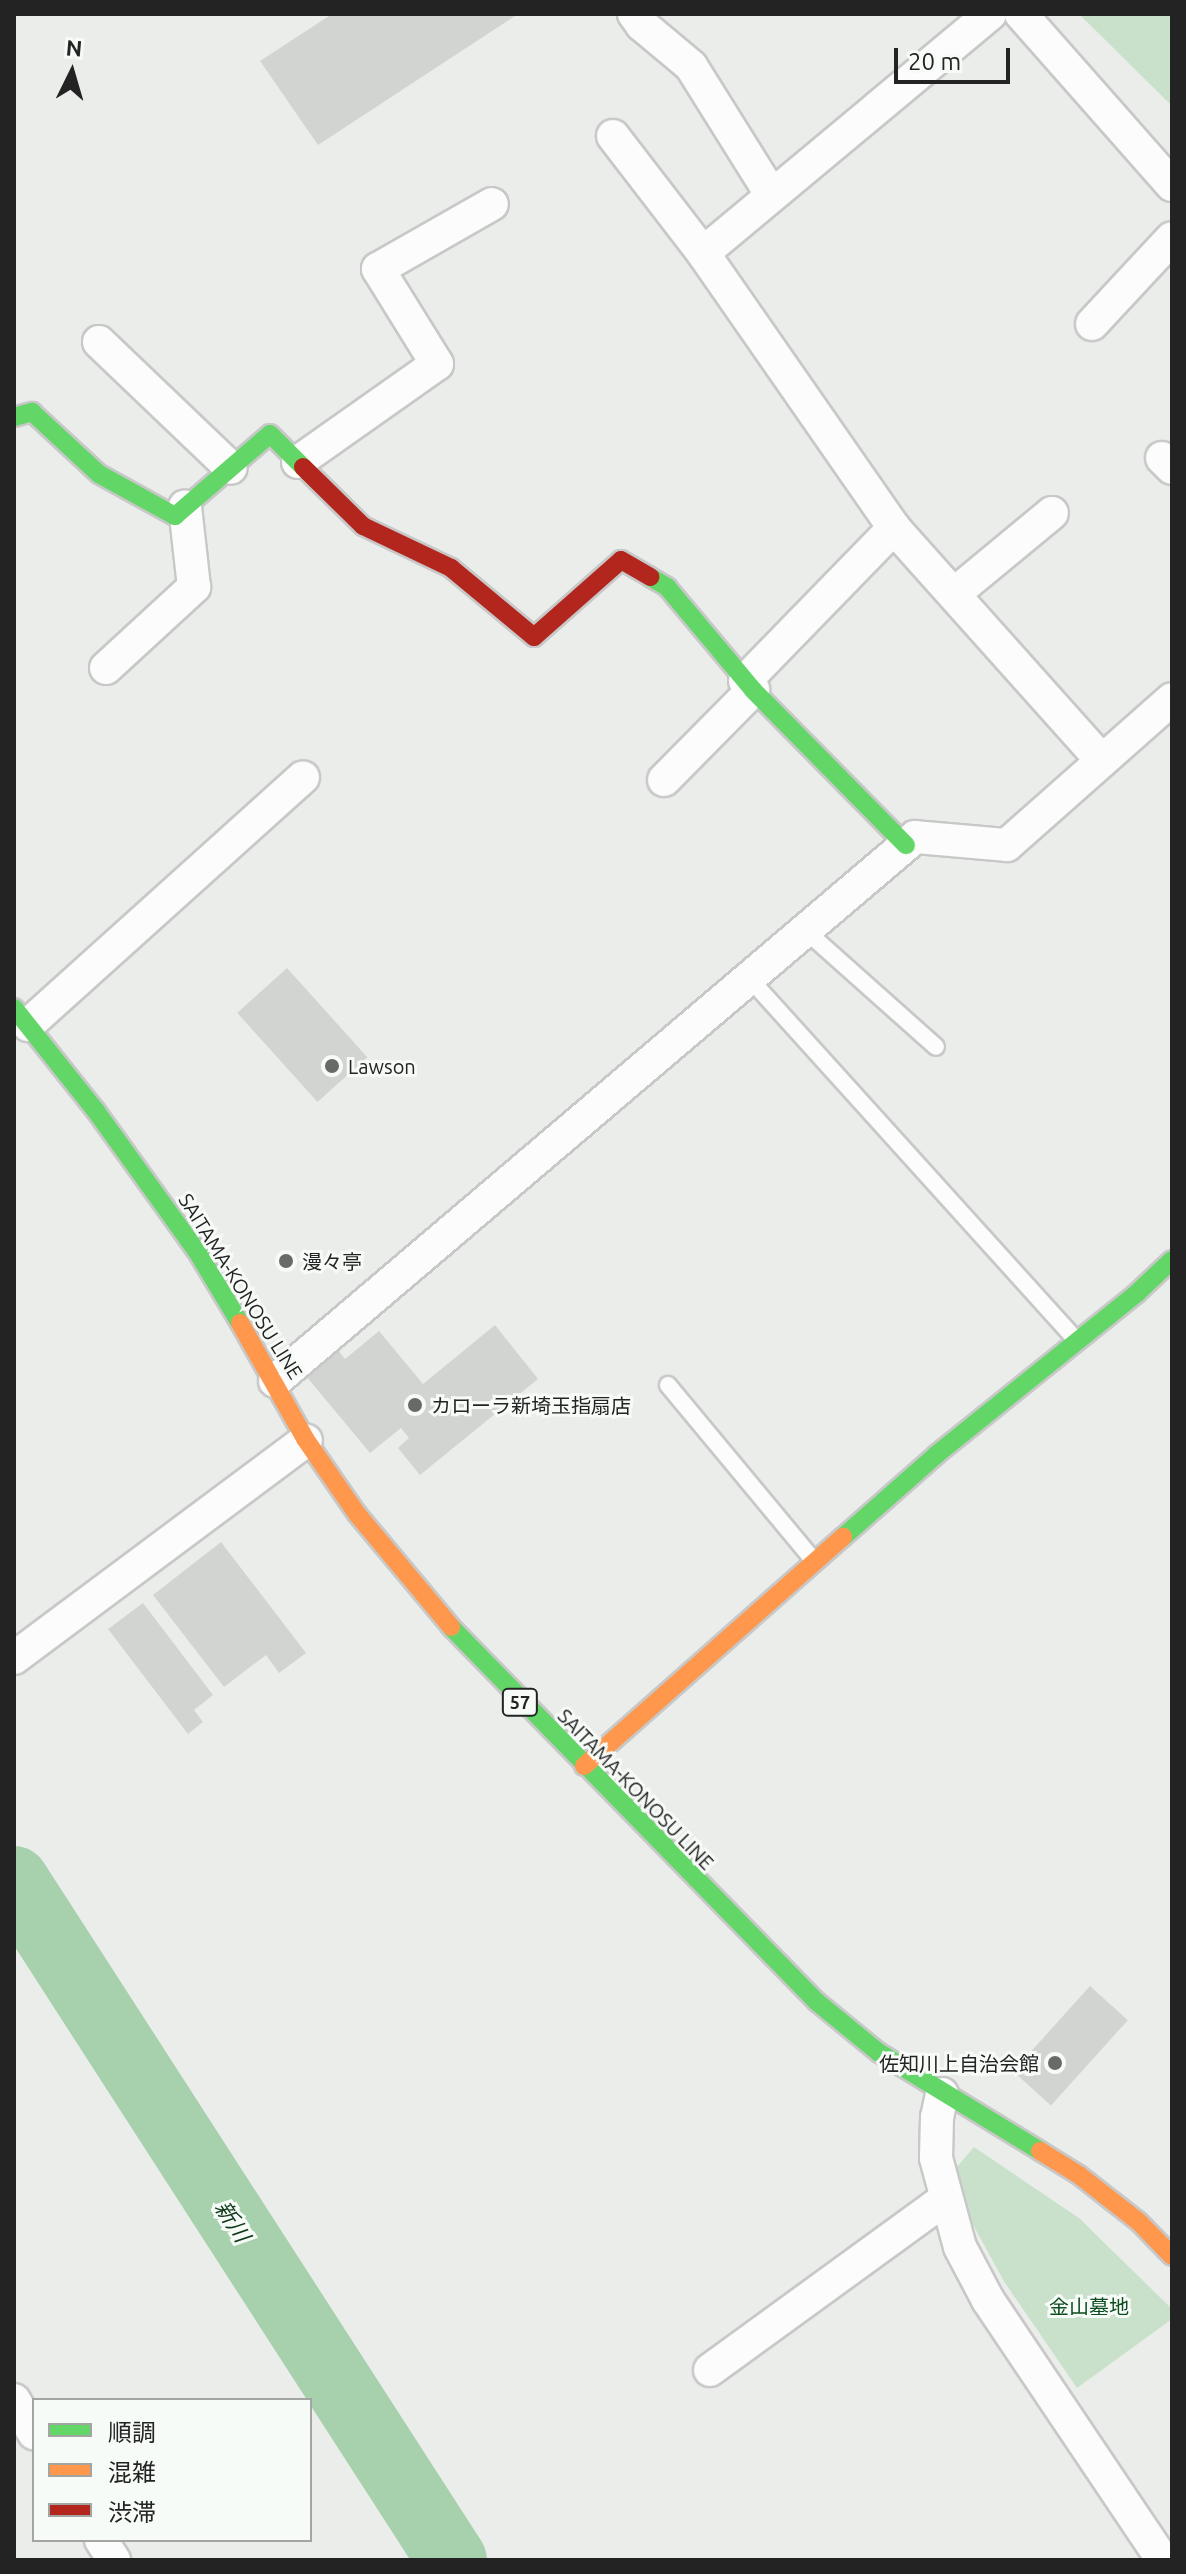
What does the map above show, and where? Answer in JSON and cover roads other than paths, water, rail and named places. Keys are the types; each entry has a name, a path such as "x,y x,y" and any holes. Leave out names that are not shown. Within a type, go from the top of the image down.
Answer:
{"street":[{"path":"634,14 642,25 691,66 771,194"},
{"path":"703,253 990,14"},
{"path":"1021,14 1172,185"},
{"path":"613,136 703,253 894,528 1102,761"},
{"path":"298,462 437,364 378,269 492,204"},
{"path":"1092,324 1172,238"},
{"path":"99,342 231,468"},
{"path":"14,417 32,412 99,474 175,516 270,434 363,526 451,568 534,637 621,560 667,587 749,686 906,845"},
{"path":"106,668 194,587 185,507"},
{"path":"954,594 1052,513"},
{"path":"664,780 894,528"},
{"path":"275,1381 915,837 1007,845 1172,699"},
{"path":"21,1017 303,777"},
{"name":"SAITAMA-KONOSU LINE","path":"21,1017 147,1179 198,1253 275,1381 306,1440 357,1514 427,1602 817,2002 878,2052 942,2094 1079,2175 1139,2222 1172,2256"},
{"path":"584,1766 937,1454 1078,1341 1172,1260"},
{"path":"14,1658 306,1440"},
{"path":"942,2094 937,2117 936,2158 960,2247 988,2300 1162,2545"},
{"path":"710,2370 945,2199"},
{"path":"14,2400 32,2430"},
{"path":"102,2542 114,2560"}],"lane":[{"path":"806,931 936,1047"},
{"path":"750,979 1078,1341"},
{"path":"668,1385 815,1562"}],"waterway":[{"name":"新川","path":"14,1881 452,2560"}],"place":[{"name":"Lawson","path":"332,1066"},
{"name":"漫々亭","path":"286,1261"},
{"name":"カローラ新埼玉指扇店","path":"415,1405"},
{"name":"佐知川上自治会館","path":"1055,2063"}],"park label":[{"name":"金山墓地","path":"1089,2306"}]}
